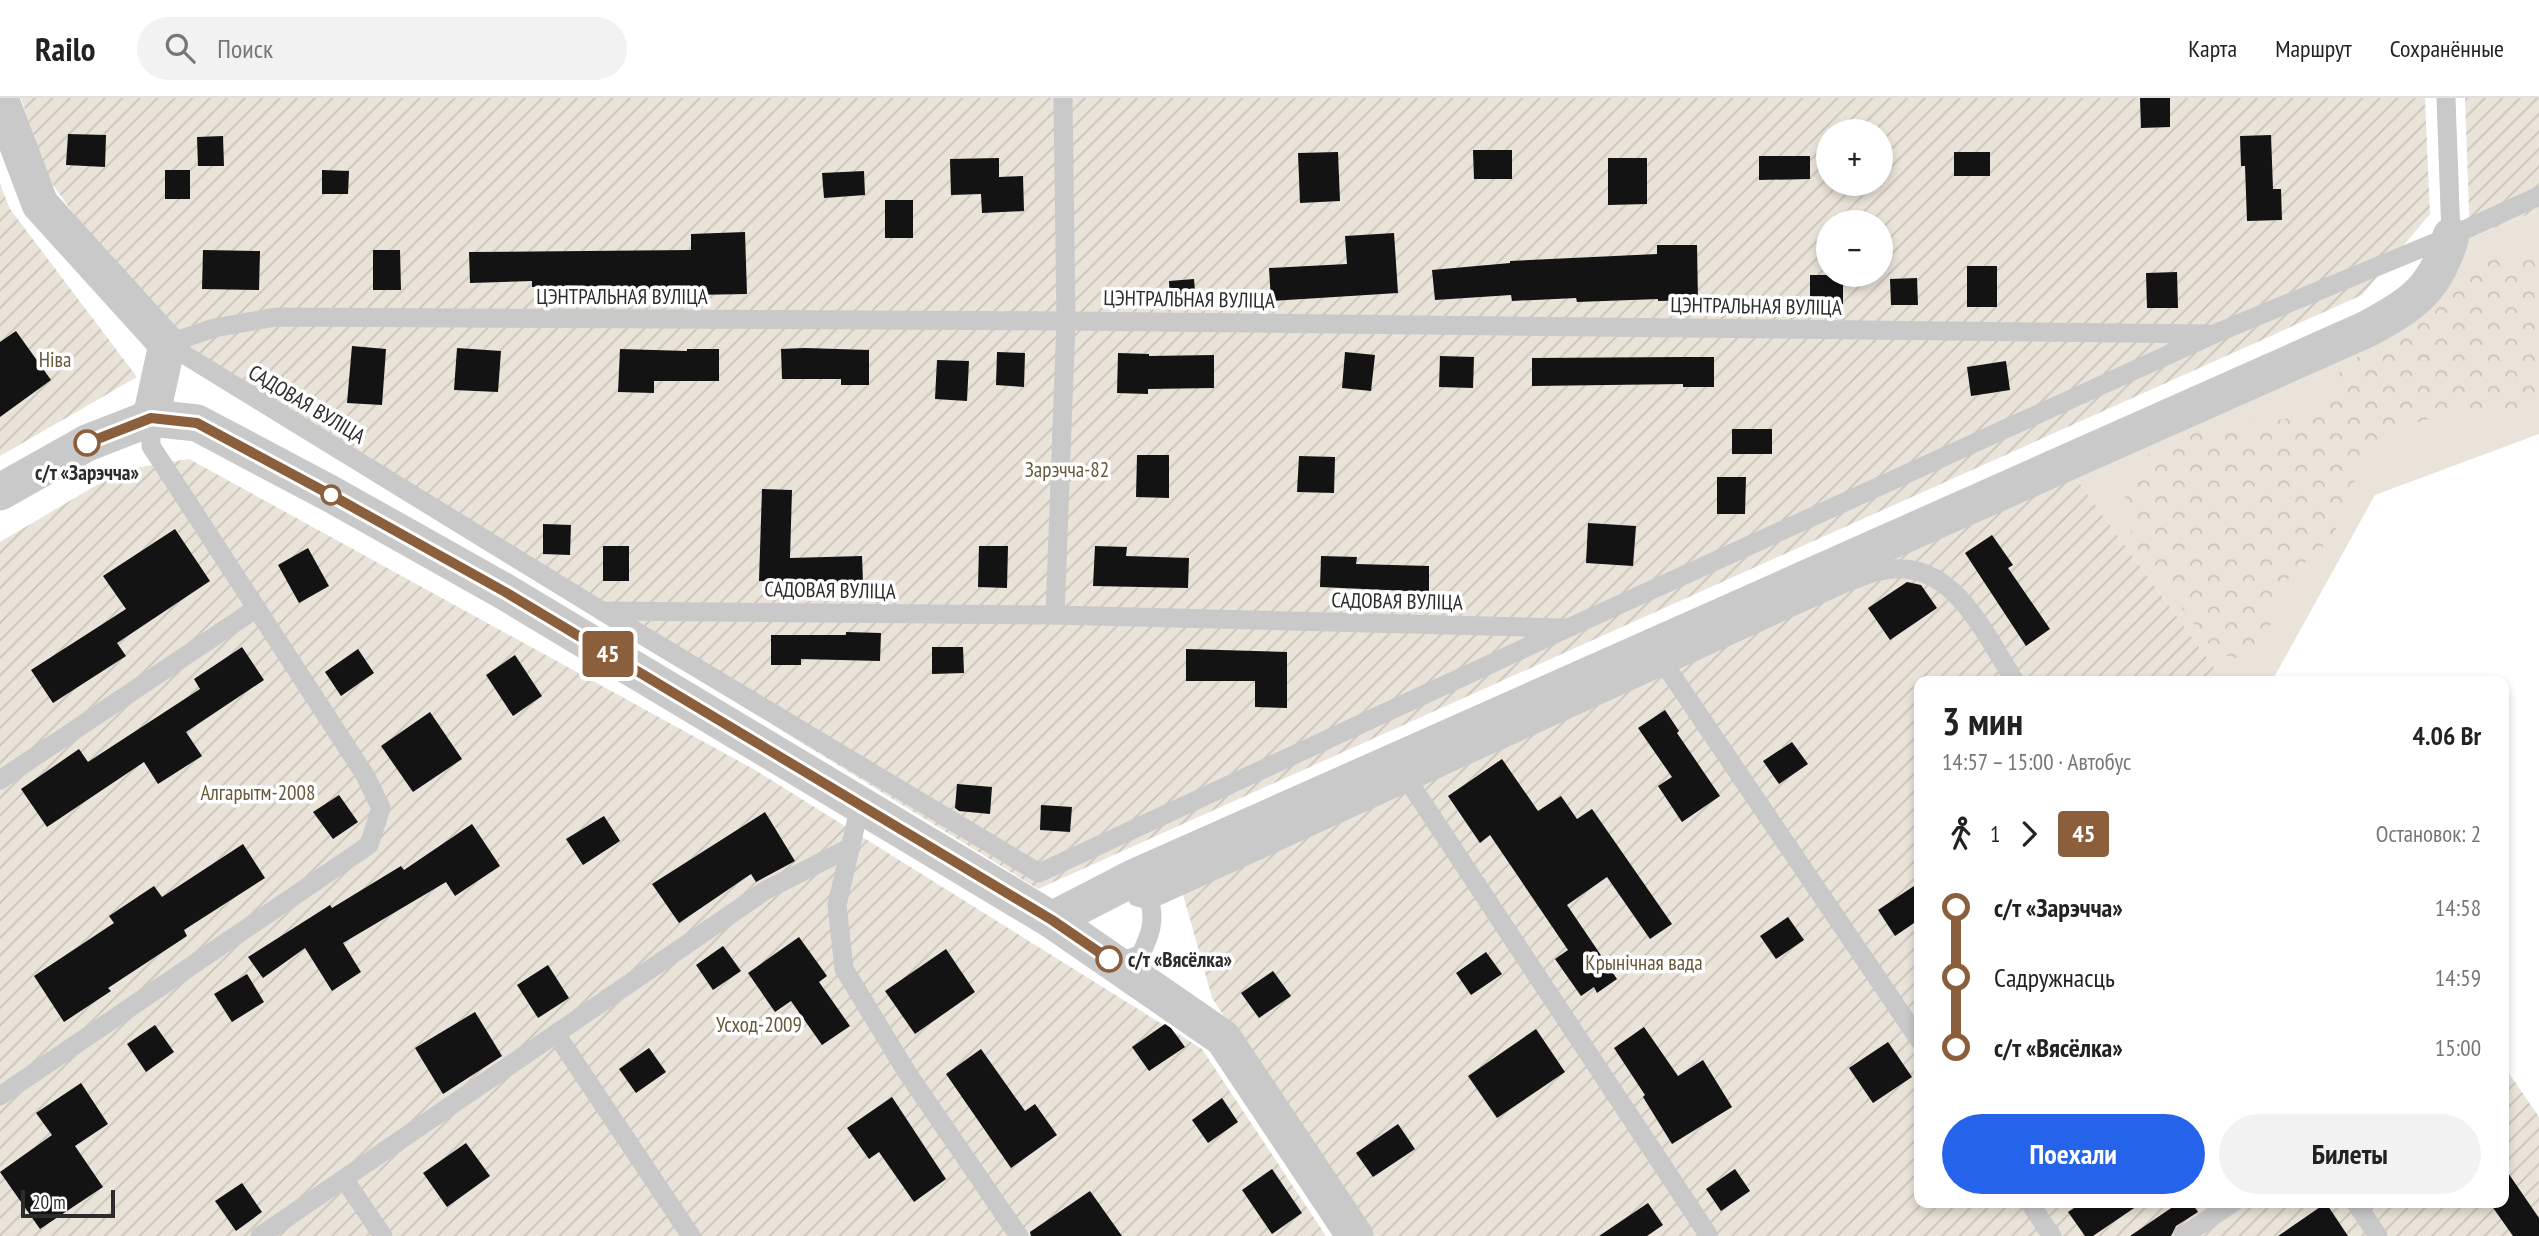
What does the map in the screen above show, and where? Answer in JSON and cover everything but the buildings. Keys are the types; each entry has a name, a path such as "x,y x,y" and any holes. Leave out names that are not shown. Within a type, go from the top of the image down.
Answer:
{"street":[{"path":"0,98 40,204 167,344 151,418"},
{"path":"1052,920 1159,866 2367,329 2402,310 2429,286 2445,258 2451,236"},
{"path":"0,492 87,443 151,418 197,423 331,495 507,593 1052,920 1223,1038 1354,1236"}],"lane":[{"path":"1055,615 1066,321 1063,98"},
{"path":"2446,98 2451,236"},
{"path":"602,611 1039,873 1568,628 2214,334 2451,236 2539,196"},
{"name":"ЦЭНТРАЛЬНАЯ ВУЛІЦА","path":"167,344 214,328 276,317 1066,321 2214,334"},
{"name":"САДОВАЯ ВУЛІЦА","path":"167,344 602,611 1055,615 1568,628"},
{"path":"0,1096 369,845 381,808 370,786 257,608 151,446 151,418"},
{"path":"1101,896 1129,895 1149,900 1849,581 1882,570 1905,569 1932,574 1955,591 2012,676"},
{"path":"0,780 257,608"},
{"path":"1665,665 1914,1032"},
{"path":"1409,782 1709,1236"},
{"path":"860,806 837,905 844,969 908,1074 1019,1236"},
{"path":"260,1236 766,890 851,847"},
{"path":"1116,964 1141,954 1150,934 1154,914 1149,900"},
{"path":"556,1034 691,1236"},
{"path":"344,1179 383,1236"},
{"path":"2033,1208 2052,1236"},
{"path":"2183,1236 2225,1208"},
{"path":"2359,1208 2378,1236"}],"green space":[{"name":"Зарэчча-82","path":"21,98 2425,98 2430,214 2362,295 1038,889 222,384 115,271 45,174"},
{"path":"2465,98 2539,98 2539,210 2470,238"},
{"name":"Ніва","path":"0,184 10,209 137,377 0,456"},
{"path":"2539,210 2539,434 2375,495 2275,676 2220,676 2072,473 2451,281 2470,238"},
{"path":"2539,247 2539,410 2440,417 2393,432 2374,447 2360,466 2342,519 2335,531 2284,585 2265,640 2252,653 2241,659 2216,653 2142,556 2132,533 2125,496 2127,484 2140,462 2151,452 2191,434 2275,421 2301,413 2323,398 2348,364 2422,322 2460,282 2481,265"},
{"path":"189,459 755,770 1202,1049 1326,1236 0,1236 0,542 122,470"},
{"name":"Крынічная вада","path":"2072,473 2220,676 1914,676 1914,1208 2509,1208 2509,1073 2539,1117 2539,1236 1371,1236 1212,998 1177,873"}],"bus line":[{"name":"45","path":"87,443 151,418 197,423 507,593 1052,920 1109,959"}],"place":[{"name":"с/т «Зарэчча»","path":"87,443"},
{"name":"с/т «Вясёлка»","path":"1109,959"}],"park label":[{"name":"Алгарытм-2008","path":"258,792"},
{"name":"Усход-2009","path":"759,1024"}]}
